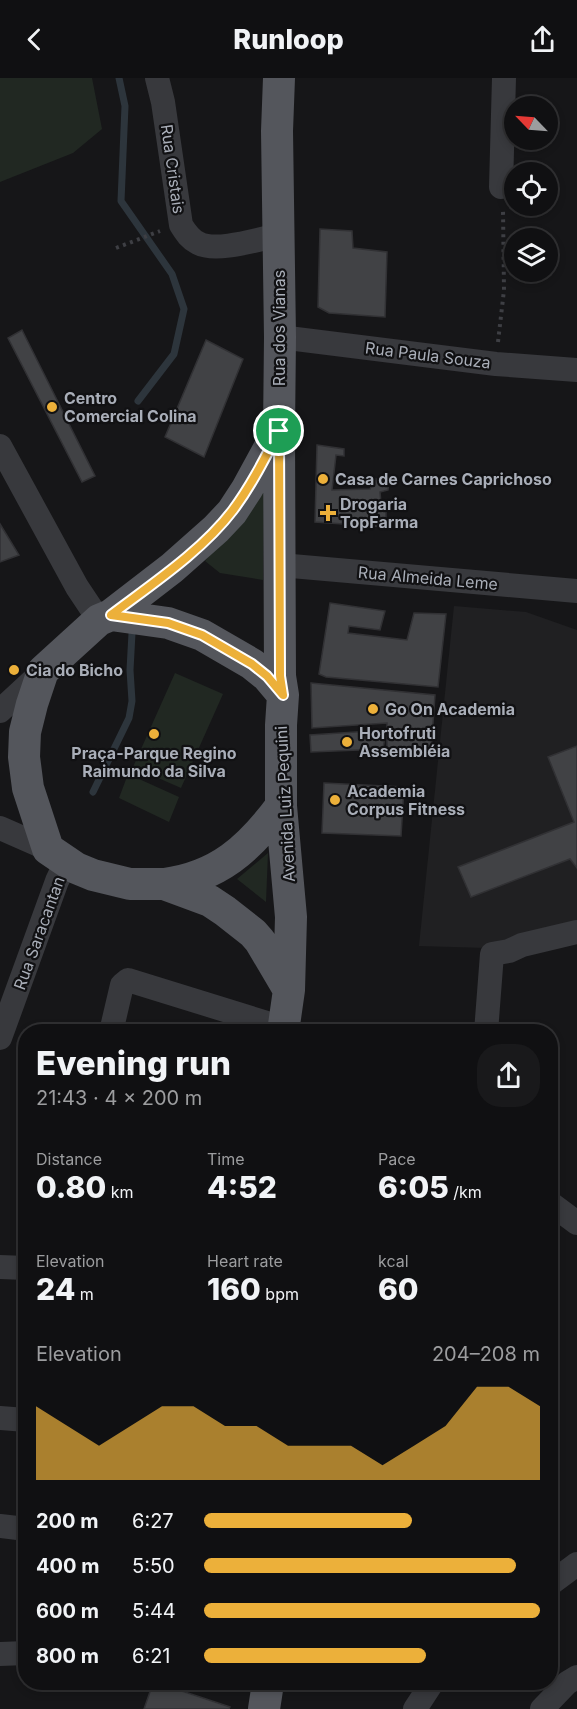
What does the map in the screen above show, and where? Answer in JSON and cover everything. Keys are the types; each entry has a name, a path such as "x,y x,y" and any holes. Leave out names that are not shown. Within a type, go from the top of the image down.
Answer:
{"main road":[{"name":"Rua dos Vianas","path":"43,671 105,617 181,561 224,520 247,489 279,431 277,131 279,78"},
{"name":"Avenida Luiz Pequini","path":"279,431 280,676 283,695 281,806 291,917 289,990 284,1024"},
{"path":"105,617 168,623 202,635 252,664 267,676 283,695"},
{"path":"43,671 32,704 24,757 28,788 57,855 93,875 130,884 164,884 195,879 223,865 247,847 281,806"},
{"path":"164,884 193,894 225,910 253,933 289,990"},
{"path":"264,1709 267,1690"}],"street":[{"name":"Rua Cristais","path":"157,78 163,102 181,225 189,236 200,244 215,247 279,236"},
{"path":"501,187 504,78"},
{"name":"Rua Paula Souza","path":"280,337 496,364 577,370"},
{"path":"0,446 77,587 105,617"},
{"name":"Rua Almeida Leme","path":"280,565 577,591"},
{"name":"Rua dos Vianas","path":"0,711 43,671"},
{"path":"0,828 57,855"},
{"name":"Rua Saracantan","path":"0,1038 57,881 57,855"},
{"path":"487,1024 492,954 577,932"},
{"path":"113,1024 122,985 124,981 133,980 265,1024"},
{"path":"0,1267 18,1268"},
{"path":"0,1418 18,1419"},
{"path":"0,1526 18,1528"},
{"path":"558,1578 577,1564"},
{"path":"0,1654 18,1653"},
{"path":"542,1709 567,1683 577,1677"},
{"path":"415,1709 427,1690"}],"path":[{"path":"496,364 504,290 504,220 501,187"},
{"path":"116,248 165,229"}],"shaded area":[{"path":"0,78 92,78 102,129 73,153 0,182"},
{"path":"264,482 263,580 220,573 205,561 237,522"},
{"path":"454,606 526,612 577,630 577,921 487,948 419,946"},
{"path":"175,673 223,694 181,788 133,767"},
{"path":"128,774 179,797 169,822 119,798"},
{"path":"268,853 266,902 237,879"}],"building":[{"path":"320,229 352,231 353,248 387,252 385,317 329,313 318,307"},
{"name":"Centro Comercial Colina","path":"22,330 95,476 82,482 8,338"},
{"path":"206,340 243,359 204,457 165,437"},
{"path":"317,445 344,449 344,456 336,455 332,490 370,489 375,479 389,480 388,490 380,492 381,503 386,506 386,527 315,522"},
{"path":"0,524 19,555 0,562"},
{"path":"330,603 385,611 380,630 349,626 348,633 407,640 414,613 446,614 438,687 326,677 319,674"},
{"name":"Go On Academia","path":"311,683 435,695 431,751 387,748 387,723 312,728"},
{"name":"Hortofruti Assembléia","path":"386,730 383,749 311,752 310,735"},
{"path":"577,746 577,868 570,859 471,897 458,867 574,822 548,757"},
{"path":"324,783 404,787 401,836 322,833"},
{"path":"151,1690 179,1690 230,1707 229,1709 144,1709"}],"waterway":[{"path":"119,78 125,106 121,201 172,274 184,309 174,354 138,401"},
{"path":"93,792 129,718 132,701 130,670 132,633"}],"place":[{"name":"Centro Comercial Colina","path":"52,407"},
{"name":"Casa de Carnes Caprichoso","path":"323,479"},
{"name":"Drogaria TopFarma","path":"328,513"},
{"name":"Cia do Bicho","path":"14,670"},
{"name":"Go On Academia","path":"373,709"},
{"name":"Praça-Parque Regino Raimundo da Silva","path":"154,734"},
{"name":"Hortofruti Assembléia","path":"347,742"},
{"name":"Academia Corpus Fitness","path":"335,800"}],"route":[{"path":"279,431 280,676 283,695 267,676 252,664 202,635 168,623 111,615 172,568 232,512 279,431"}]}
